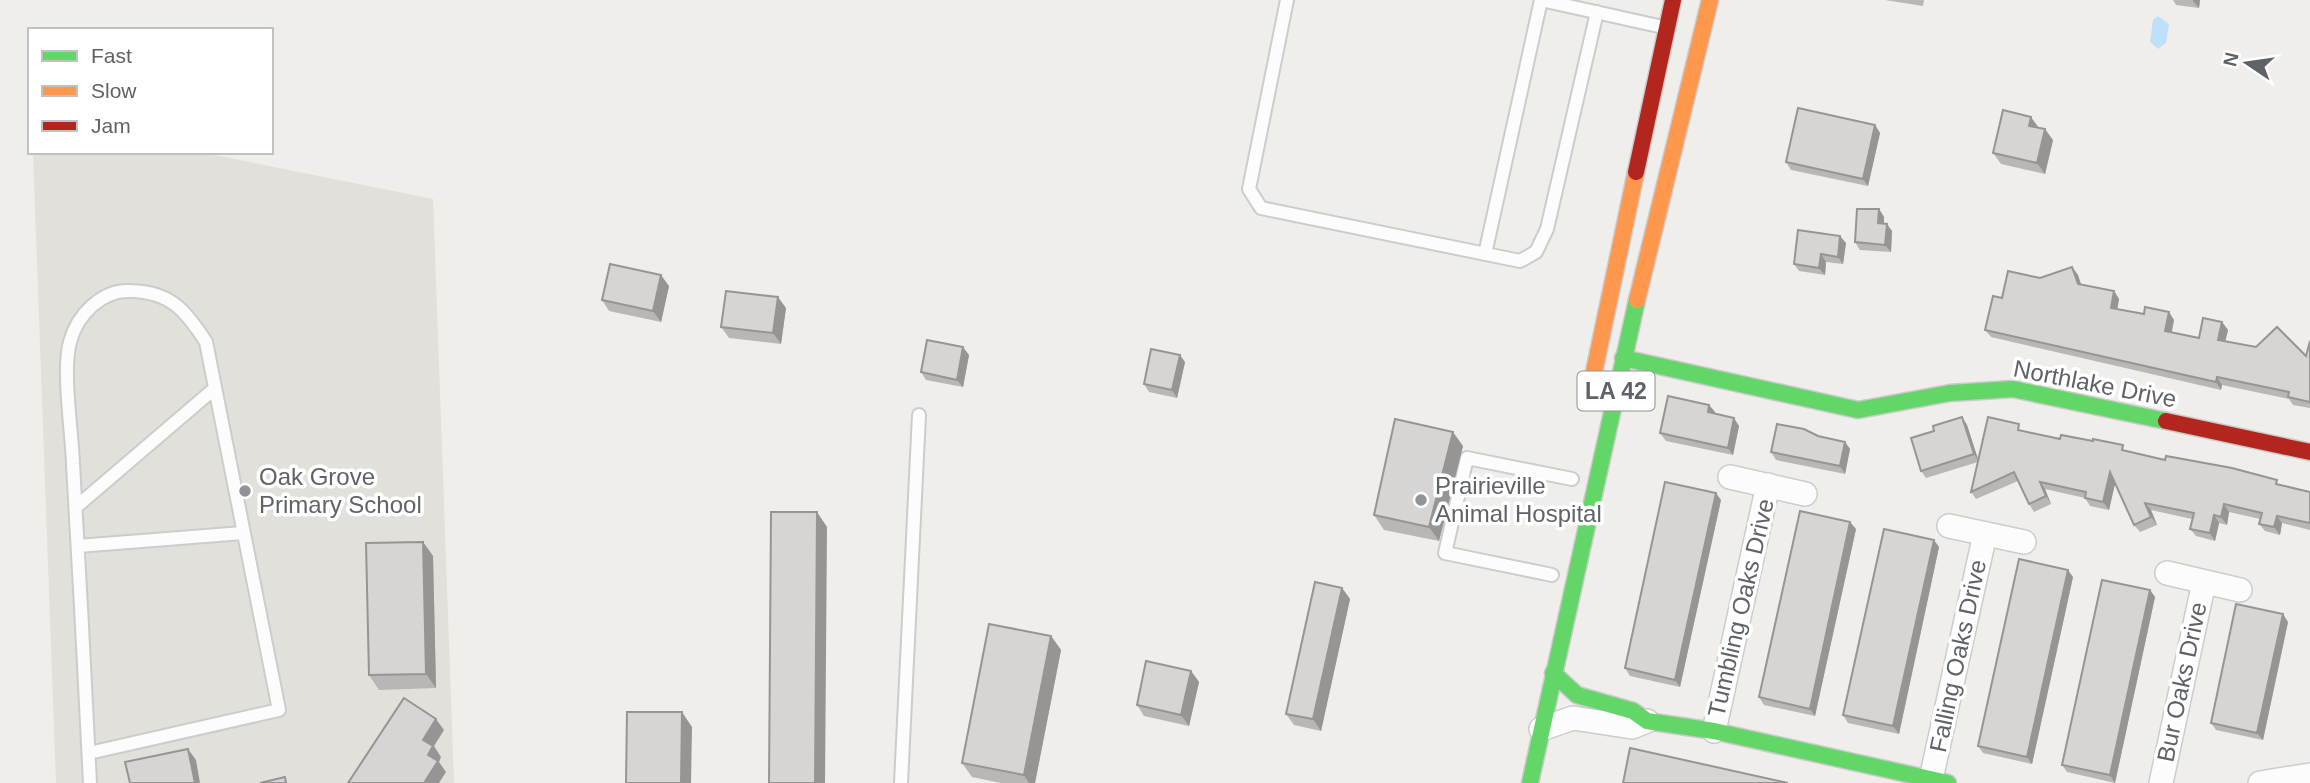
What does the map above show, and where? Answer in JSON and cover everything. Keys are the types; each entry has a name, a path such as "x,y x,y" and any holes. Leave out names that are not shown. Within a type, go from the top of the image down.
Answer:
{"main road":[{"name":"LA 42","path":"1585,416 1673,0"},
{"name":"LA 42","path":"1530,783 1623,358 1710,0"},
{"name":"Northlake Drive","path":"1623,358 1858,410 1950,393 2012,389 2310,452"},
{"path":"1553,673 1589,710"},
{"path":"1647,721 1714,731 1940,781"}],"street":[{"path":"1730,477 1805,494"},
{"name":"Tumbling Oaks Drive","path":"1714,731 1768,485"},
{"path":"1949,526 2024,541"},
{"name":"Falling Oaks Drive","path":"1940,781 1985,534"},
{"path":"2167,573 2240,590"},
{"name":"Bur Oaks Drive","path":"2161,783 2204,582"},
{"path":"1541,729 1589,710 1632,727 1647,721"},
{"path":"2260,783 2310,775"}],"lane":[{"path":"1287,0 1249,189 1261,208 1520,261 1536,252 1547,229 1597,12"},
{"path":"1485,254 1541,0 1667,27"},
{"path":"89,753 279,710 206,342 186,311 148,293 129,290 112,293 91,306 78,323 68,356 90,783"},
{"path":"76,507 214,389"},
{"path":"901,783 919,415"},
{"path":"1552,575 1445,553 1467,458 1572,479"},
{"path":"78,546 243,533"}],"shaded area":[{"name":"Oak Grove Primary School","path":"33,154 210,154 433,199 454,783 56,783"}],"water":[{"path":"2158,16 2169,24 2166,43 2158,49 2150,42 2153,20"}],"building":[{"path":"1798,108 1875,125 1863,179 1786,162"},
{"path":"2003,110 2031,117 2029,126 2045,129 2037,163 1993,153"},
{"path":"1857,209 1879,209 1878,223 1887,224 1885,245 1855,242"},
{"path":"1798,230 1840,236 1838,257 1821,254 1819,268 1794,264"},
{"path":"610,264 661,275 653,311 602,300"},
{"path":"2072,267 2078,284 2114,291 2111,308 2144,314 2145,307 2169,312 2165,331 2199,338 2203,318 2222,322 2218,340 2256,347 2277,327 2306,356 2310,341 2310,402 2288,397 2289,392 2217,377 2216,382 1985,330 1993,296 2002,298 2008,271 2040,278"},
{"path":"726,291 778,297 773,333 721,327"},
{"path":"927,340 963,347 957,380 921,372"},
{"path":"1151,349 1180,355 1172,390 1144,384"},
{"path":"1668,396 1709,405 1708,412 1734,418 1728,448 1660,433"},
{"path":"1962,417 1974,454 1921,471 1911,438 1934,431 1933,426"},
{"path":"1988,417 2019,424 2018,430 2060,439 2061,435 2093,439 2123,445 2122,450 2165,460 2166,456 2232,468 2277,480 2276,484 2310,492 2310,523 2277,516 2274,527 2259,524 2262,513 2224,504 2221,517 2214,515 2210,533 2190,529 2194,513 2145,503 2151,517 2134,525 2110,472 2103,502 2085,498 2086,492 2040,482 2046,496 2029,504 2014,472 1971,492"},
{"name":"Prairieville Animal Hospital","path":"1395,419 1453,432 1429,527 1374,515"},
{"path":"1777,424 1845,442 1840,466 1771,452"},
{"path":"1665,482 1716,493 1675,680 1625,668"},
{"path":"1800,511 1850,522 1810,709 1759,697"},
{"path":"771,512 817,512 815,783 769,783"},
{"path":"1884,529 1934,540 1893,726 1843,715"},
{"path":"423,542 426,674 369,675 366,543"},
{"path":"2019,559 2068,570 2027,757 1978,746"},
{"path":"2102,580 2150,590 2110,775 2062,765"},
{"path":"1315,582 1342,588 1313,719 1286,714"},
{"path":"2236,604 2283,614 2257,733 2211,723"},
{"path":"989,624 1051,636 1024,775 962,763"},
{"path":"1146,661 1191,671 1181,715 1137,705"},
{"path":"404,698 436,719 423,740 433,746 428,755 438,761 424,783 348,783"},
{"path":"627,712 682,712 681,783 626,783"},
{"path":"1630,748 1788,783 1623,783"},
{"path":"188,749 195,783 130,783 125,762"},
{"path":"285,777 286,783 260,783"}],"traffic: fast":[{"path":"1530,783 1637,300"},
{"path":"1623,358 1858,410 1950,393 2013,389 2166,421"},
{"path":"1553,673 1577,695 1633,711 1647,721 1714,731 1948,783"}],"traffic: slow":[{"path":"1637,300 1710,0"},
{"path":"1589,396 1636,172"}],"traffic: jam":[{"path":"1636,172 1673,0"},
{"path":"2166,421 2310,452"}],"place":[{"name":"Oak Grove Primary School","path":"245,491"},
{"name":"Prairieville Animal Hospital","path":"1421,500"}]}
